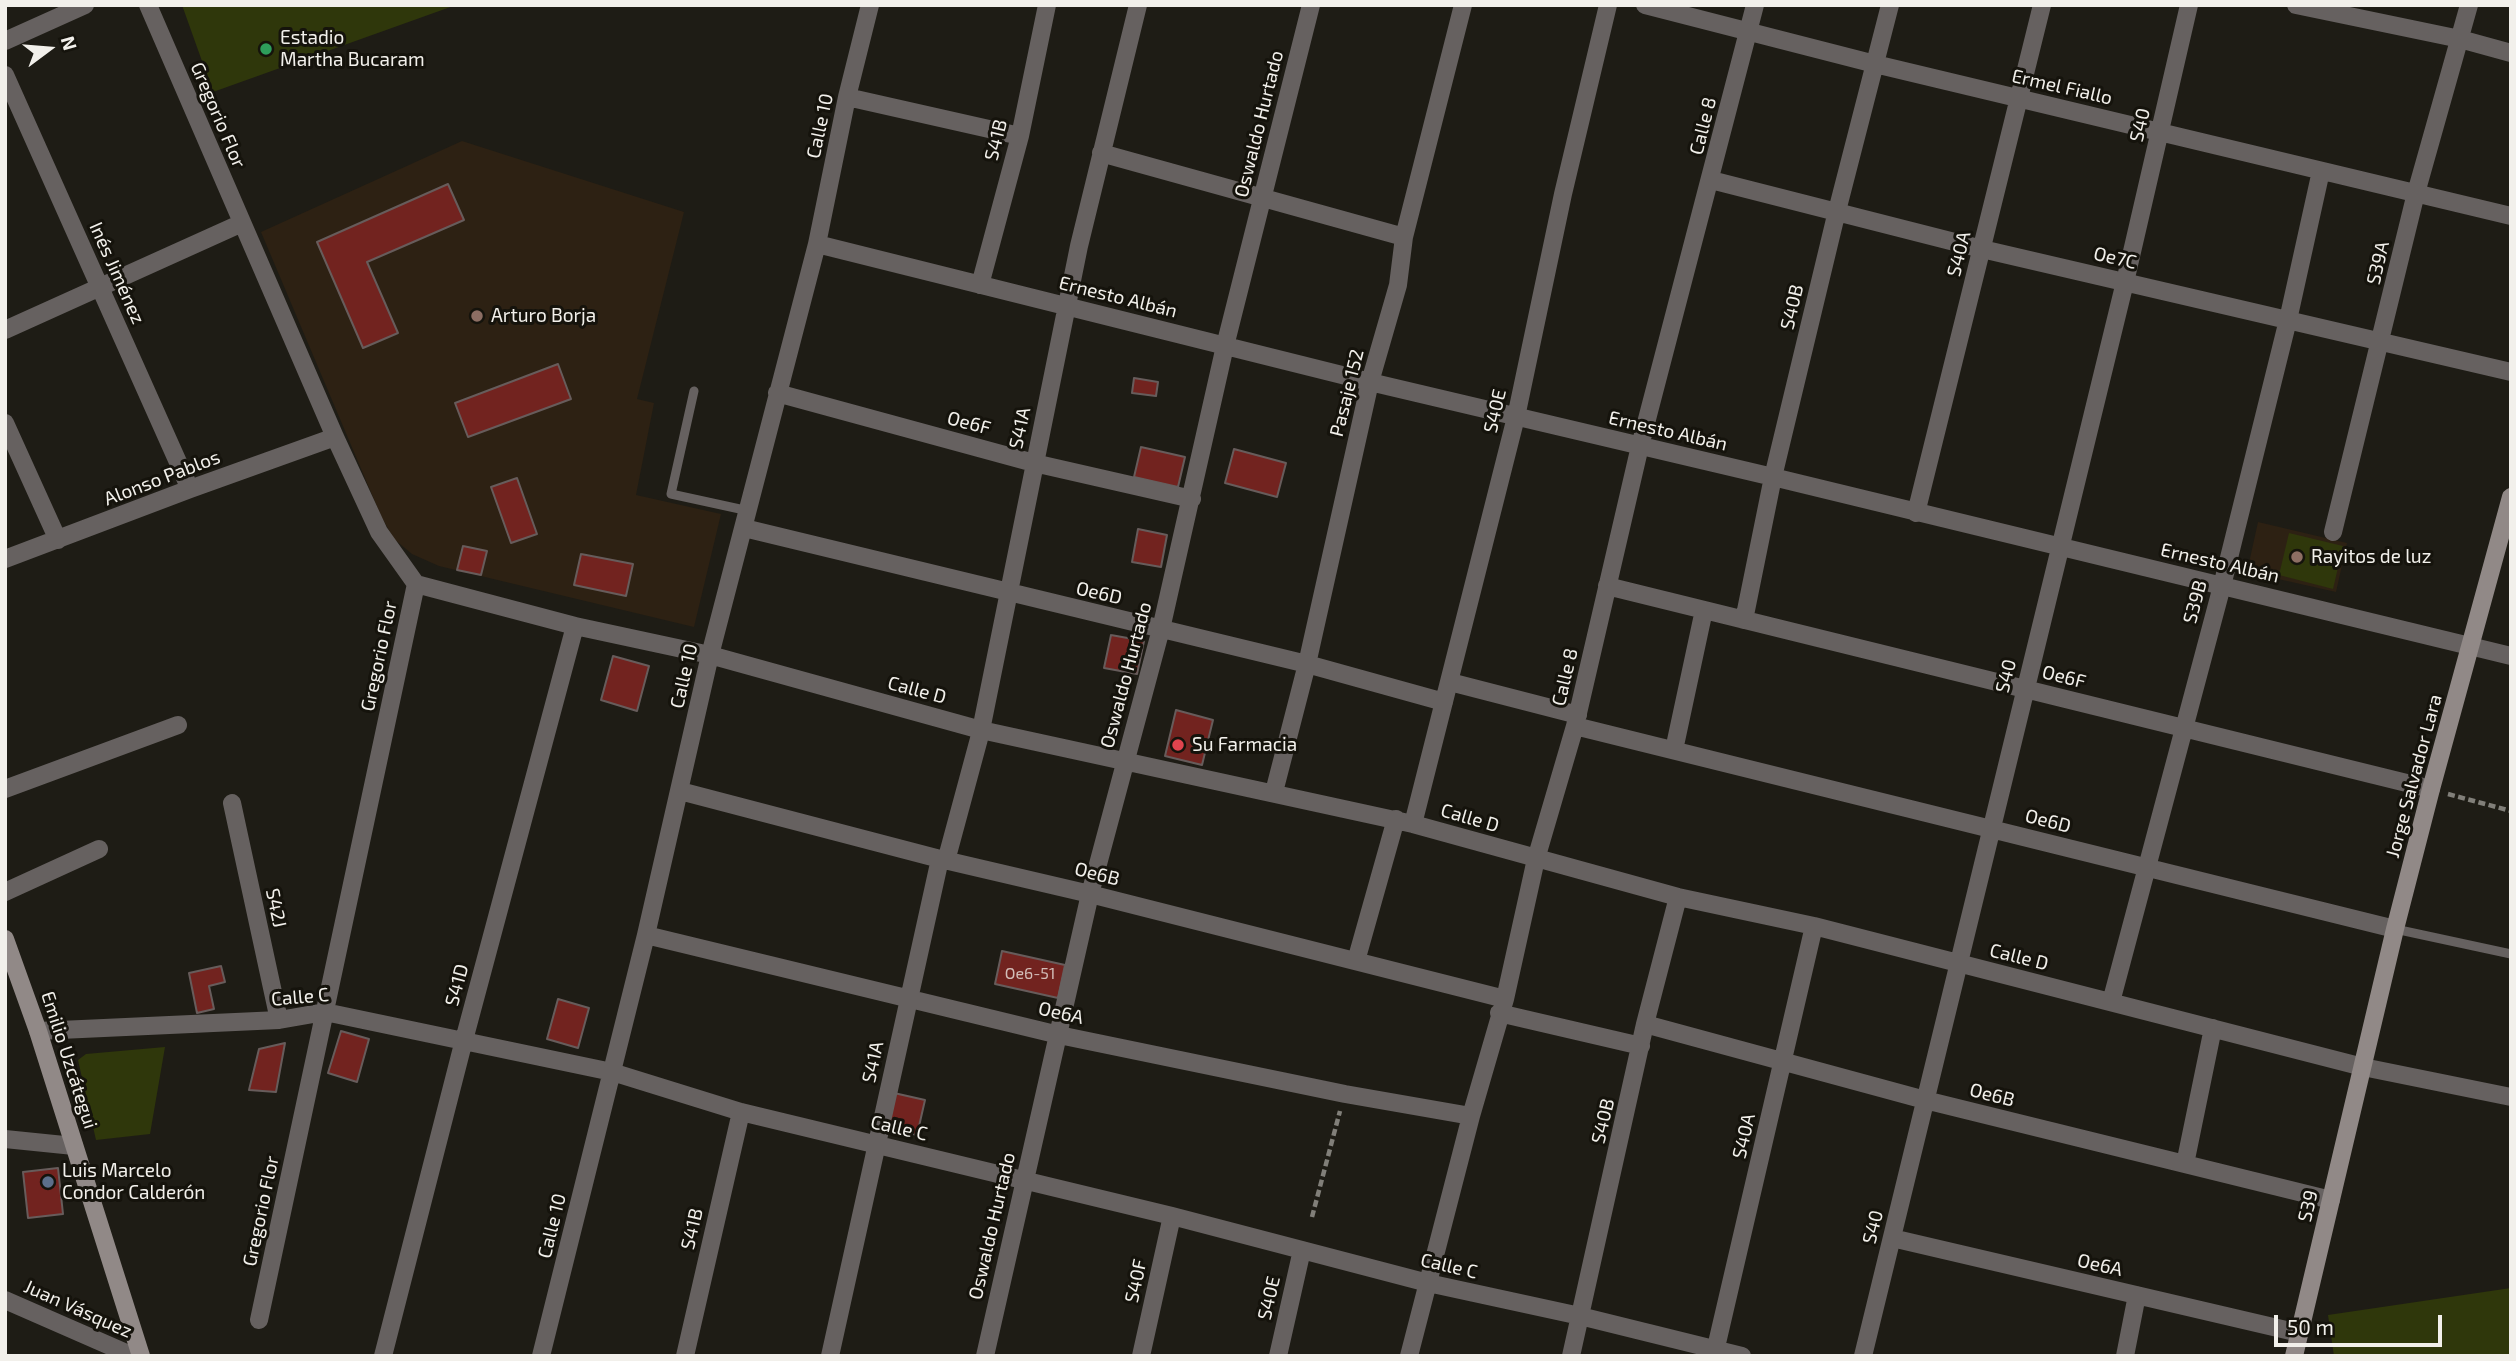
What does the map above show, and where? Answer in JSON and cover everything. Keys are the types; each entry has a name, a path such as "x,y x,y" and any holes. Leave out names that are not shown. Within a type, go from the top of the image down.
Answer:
{"street":[{"path":"5,41 85,5"},
{"name":"Gregorio Flor","path":"148,5 335,438 379,532 416,584 259,1321"},
{"name":"Calle 10","path":"541,1356 646,934 710,655 817,244 847,97 870,5"},
{"name":"S41B","path":"980,285 1020,135 1047,5"},
{"name":"S41A","path":"830,1356 908,998 943,860 981,730 1079,246 1138,5"},
{"name":"Oswaldo Hurtado","path":"985,1356 1090,894 1161,629 1225,346 1311,5"},
{"name":"Pasaje 152","path":"1274,792 1307,664 1370,382 1398,285 1404,237 1463,5"},
{"name":"S40E","path":"1356,961 1450,682 1516,417 1563,194 1608,5"},
{"name":"Ermel Fiallo","path":"1645,5 1875,64 2511,216"},
{"name":"Calle 8","path":"1409,1356 1502,1006 1536,859 1577,720 1640,446 1755,5"},
{"name":"S40B","path":"1744,620 1773,477 1890,5"},
{"name":"S40A","path":"1916,513 2042,5"},
{"name":"S40","path":"1863,1356 2125,282 2189,5"},
{"path":"2296,5 2460,39 2511,53"},
{"name":"S39A","path":"2333,532 2416,193 2469,5"},
{"name":"Inés Jiménez","path":"5,75 191,489"},
{"path":"847,97 1020,135"},
{"path":"1101,153 1404,237"},
{"name":"S39B","path":"2111,1002 2222,586 2288,320 2321,170"},
{"name":"Oe7C","path":"1711,180 1982,249 2511,372"},
{"path":"5,330 242,223"},
{"name":"Ernesto Albán","path":"817,244 1370,382 2511,656"},
{"name":"Oe6F","path":"777,393 1034,463 1192,499"},
{"path":"5,423 58,541"},
{"name":"Alonso Pablos","path":"5,559 335,438"},
{"name":"Jorge Salvador Lara","path":"2363,1067 2431,789 2511,496"},
{"name":"Oe6D","path":"747,520 1010,593 1307,664 1444,702"},
{"name":"Calle D","path":"416,584 575,626 710,655 981,730 1405,821 1678,897 1814,926 2363,1067 2511,1097"},
{"name":"Oe6F","path":"1607,586 2431,789"},
{"path":"1674,750 1704,610"},
{"name":"S41D","path":"383,1356 575,626"},
{"name":"Oe6D","path":"1450,682 1674,750 2395,929"},
{"path":"5,789 178,725"},
{"name":"Oe6B","path":"680,792 943,860 1356,961 1641,1046"},
{"name":"S42J","path":"232,803 279,1020"},
{"path":"5,892 99,849"},
{"name":"S40B","path":"1571,1356 1645,1024 1678,897"},
{"name":"S40A","path":"1715,1353 1814,926"},
{"name":"Oe6A","path":"646,934 1059,1035 1345,1094 1471,1116"},
{"name":"Emilio Uzcátegui","path":"5,939 38,1031 141,1356"},
{"name":"Calle C","path":"38,1031 279,1020 325,1012 612,1072 741,1112 1024,1179 1428,1283 1580,1316 1715,1353 1742,1356"},
{"name":"Oe6B","path":"1645,1024 1925,1100 2331,1200"},
{"path":"2185,1164 2213,1028"},
{"name":"S39","path":"2294,1356 2363,1067"},
{"name":"S41B","path":"685,1356 741,1112"},
{"path":"5,1139 74,1146"},
{"name":"S40F","path":"1141,1356 1172,1216"},
{"name":"Oe6A","path":"1892,1238 2299,1333"},
{"name":"S40E","path":"1278,1356 1302,1250"},
{"path":"2124,1356 2137,1295"},
{"name":"Juan Vásquez","path":"5,1300 133,1356"}],"lane":[{"path":"694,391 671,495 747,520"},
{"name":"Oe6D","path":"2395,929 2511,954"}],"path":[{"path":"2431,789 2511,811"},
{"path":"1312,1217 1345,1094"}],"shaded area":[{"name":"Arturo Borja","path":"462,141 684,212 637,399 654,403 636,495 721,514 694,627 439,566 412,554 394,539 381,516 261,232"},
{"name":"Rayitos de luz","path":"2258,522 2347,543 2336,592 2247,572"}],"green space":[{"name":"Estadio Martha Bucaram","path":"182,5 456,5 213,92"},
{"path":"2289,533 2343,546 2333,589 2279,575"},
{"path":"165,1047 150,1134 96,1140 78,1060 86,1054"},
{"path":"2511,1288 2511,1356 2334,1356 2328,1315"}],"building":[{"path":"448,184 464,220 367,262 398,333 363,348 317,242"},
{"path":"558,364 571,399 468,437 455,403"},
{"path":"1134,378 1158,382 1156,396 1132,393"},
{"path":"1141,447 1185,457 1178,487 1134,477"},
{"path":"1234,449 1286,463 1277,497 1225,483"},
{"path":"517,478 537,534 511,543 491,487"},
{"path":"1138,529 1167,535 1161,567 1132,562"},
{"path":"463,546 487,551 481,575 457,570"},
{"path":"581,554 633,564 626,596 574,585"},
{"path":"1111,635 1144,641 1137,674 1104,668"},
{"path":"613,656 649,666 637,711 601,700"},
{"path":"1176,710 1213,720 1202,765 1165,756"},
{"path":"1002,951 1065,965 1058,998 995,984"},
{"path":"221,966 225,982 209,986 214,1009 197,1013 189,973"},
{"path":"558,999 589,1008 578,1048 547,1039"},
{"path":"341,1031 369,1039 357,1082 328,1073"},
{"path":"285,1043 276,1092 249,1090 259,1049"},
{"path":"894,1093 925,1100 917,1135 886,1128"},
{"path":"58,1168 63,1214 28,1218 23,1172"}],"place":[{"name":"Estadio Martha Bucaram","path":"266,49"},
{"name":"Arturo Borja","path":"477,316"},
{"name":"Rayitos de luz","path":"2297,557"},
{"name":"Su Farmacia","path":"1178,745"},
{"name":"Luis Marcelo Condor Calderón","path":"48,1182"}]}
